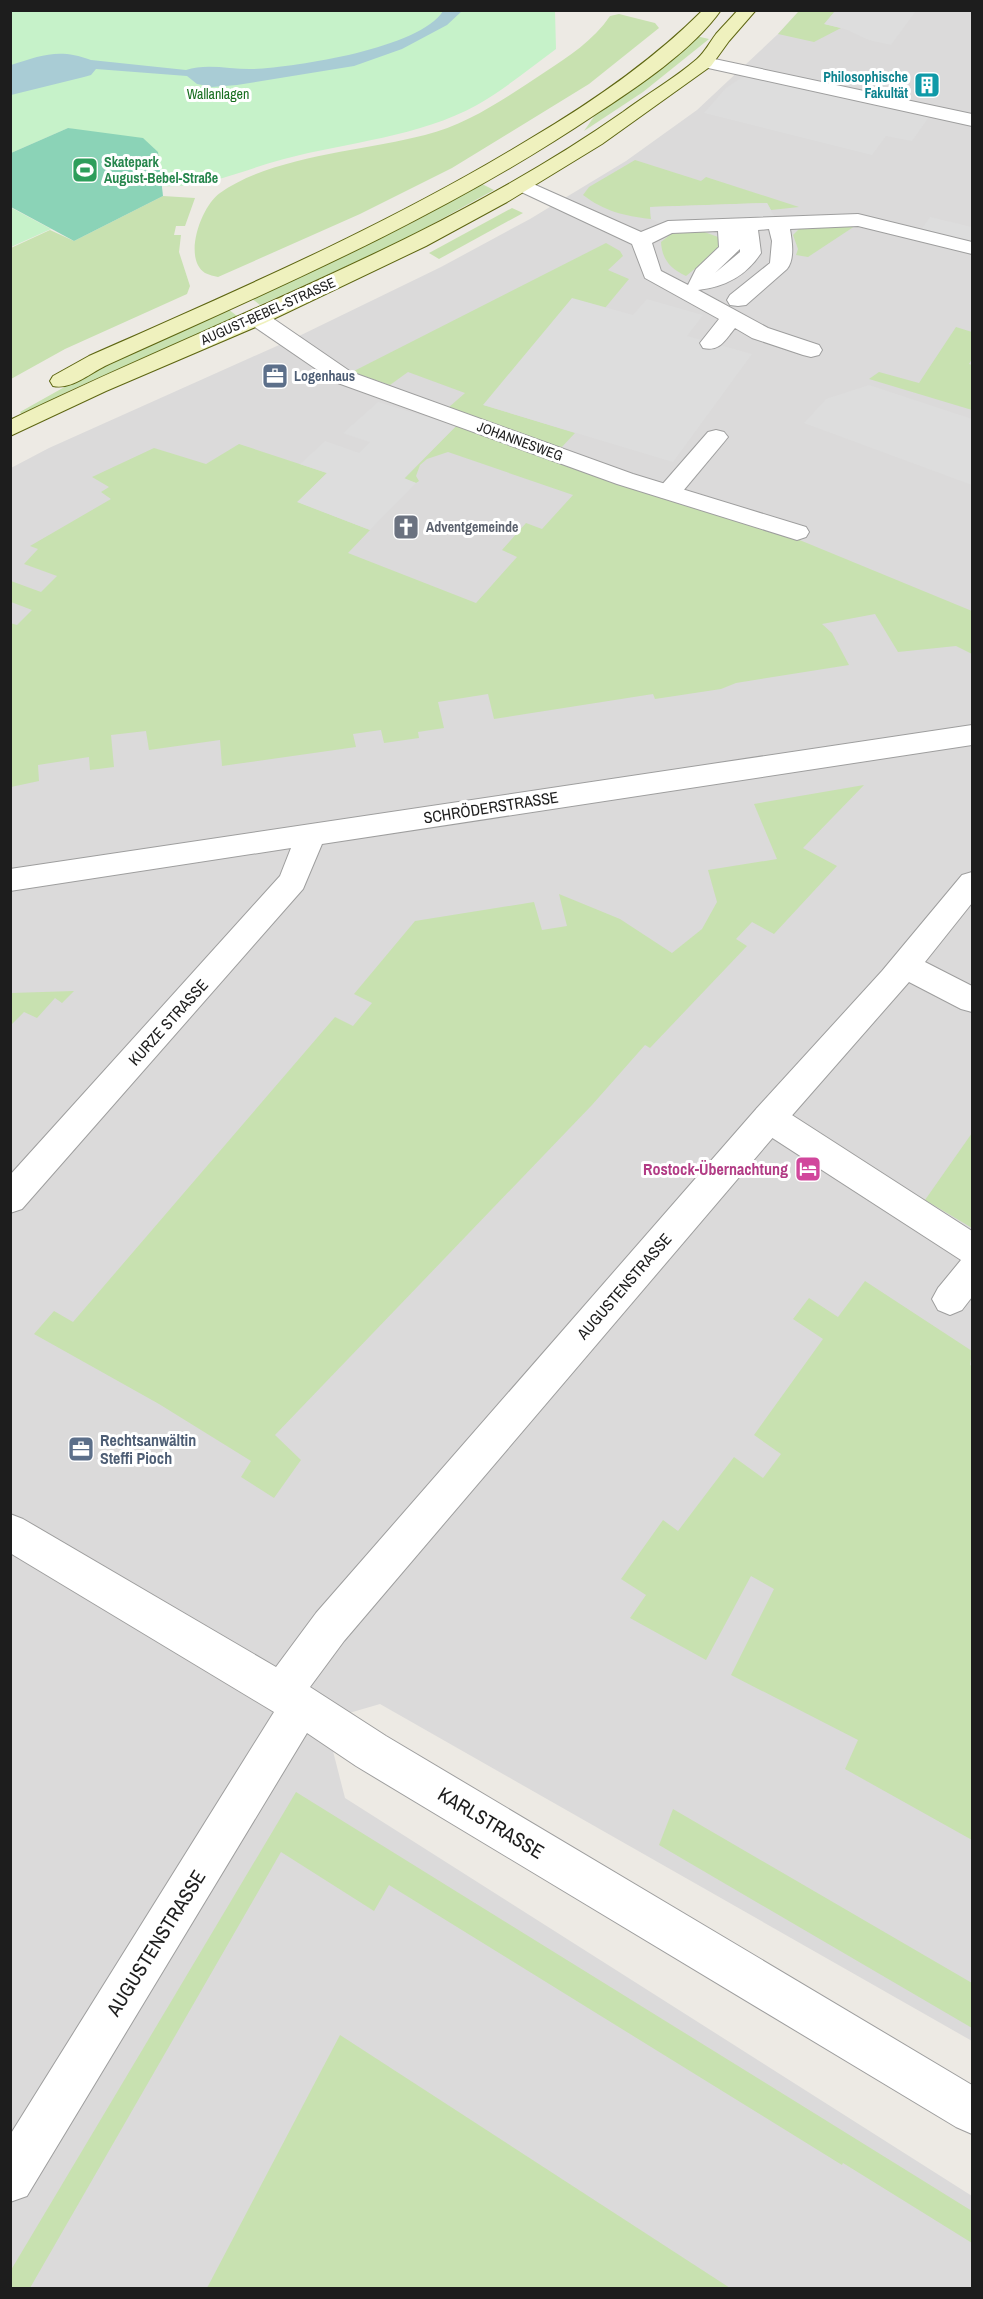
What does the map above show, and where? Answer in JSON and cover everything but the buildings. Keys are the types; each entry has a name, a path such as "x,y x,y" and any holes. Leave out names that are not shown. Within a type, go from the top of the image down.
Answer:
{"main road":[{"name":"AUGUST-BEBEL-STRASSE","path":"10,411 96,361 356,243 492,172 646,72 713,10"},
{"name":"AUGUST-BEBEL-STRASSE","path":"10,429 98,386 257,318 419,242 522,186 625,120 705,62 723,37 748,10"},
{"path":"492,172 522,186"}],"street":[{"path":"705,62 972,120"},
{"path":"522,186 641,240 652,274 735,309 760,333 811,351"},
{"path":"641,240 668,227 858,220 972,248"},
{"path":"711,343 735,309 780,265 782,241 778,223"},
{"name":"JOHANNESWEG","path":"257,318 343,377 615,475 797,532"},
{"path":"669,492 716,437"},
{"name":"SCHRÖDERSTRASSE","path":"10,880 972,735"},
{"name":"KURZE STRASSE","path":"10,1199 292,881 310,836"},
{"name":"AUGUSTENSTRASSE","path":"10,2179 292,1700 330,1627 769,1118 905,966 972,883"},
{"path":"905,966 972,1000"},
{"path":"769,1118 972,1249"},
{"path":"950,1299 972,1271"},
{"name":"KARLSTRASSE","path":"10,1532 972,2111"}],"shaded area":[{"path":"799,11 972,11 972,2041 380,1704 325,1720 345,1798 972,2196 972,2288 11,2288 11,468 49,448 297,337 441,267 530,219 626,161 697,110 778,34"},
{"path":"835,11 916,11 891,45 869,40 845,29 824,24"},
{"path":"750,72 933,111 912,141 886,136 872,155 704,113 726,88"},
{"path":"767,203 778,223 668,227 651,219 650,207"},
{"path":"930,217 972,227 972,248 918,234"},
{"path":"572,298 633,315 647,299 703,315 687,336 752,354 673,462 483,405"},
{"path":"869,385 972,419 972,485 804,423 826,399"},
{"path":"378,402 456,426 404,478 416,483 370,530 297,502 327,473 300,464 325,441 359,453 370,442 343,433"}],"green space":[{"name":"Wallanlagen","path":"10,11 555,11 556,49 487,99 455,116 431,125 383,138 284,159 208,182 160,186 158,152 68,128 11,153"},
{"path":"799,11 835,11 825,24 841,28 814,42 778,34"},
{"path":"619,14 655,23 659,28 589,84 452,168 360,214 218,277 205,273 198,266 195,256 197,232 207,208 220,193 241,181 291,163 401,141 457,124 502,100 563,60 588,40 610,16"},
{"path":"696,36 709,39 643,92 584,131 600,108"},
{"name":"Skatepark August-Bebel-Straße","path":"68,128 143,138 158,152 163,196 74,241 11,207 11,153"},
{"path":"635,160 701,181 706,177 799,207 771,210 767,203 650,207 651,219 615,212 583,195 589,187"},
{"path":"482,184 494,190 396,244 260,305 251,298 412,223"},
{"path":"163,196 195,198 185,226 176,226 174,235 181,235 179,252 190,286 187,294 65,349 11,379 11,248 50,230 74,241"},
{"path":"10,207 51,229 11,247"},
{"path":"512,208 523,213 439,259 429,253"},
{"path":"835,223 855,226 808,257 796,255 798,249 793,235 801,227"},
{"path":"699,230 718,237 722,247 686,276 668,263 663,254 661,242 671,234"},
{"path":"606,243 620,251 623,256 608,270 629,279 605,308 572,299 484,405 575,433 560,449 448,408 465,393 408,372 390,385 352,372"},
{"path":"228,309 237,316 71,390 22,415 20,412 118,357"},
{"path":"956,327 972,332 972,359 969,364 972,365 972,410 869,379 879,372 919,383"},
{"path":"456,426 785,534 972,611 972,654 956,646 898,652 875,614 822,624 832,633 849,665 736,683 721,689 655,699 653,694 494,719 488,694 438,702 444,728 418,732 419,738 384,743 381,730 353,734 356,747 222,766 220,740 149,750 146,731 111,735 114,767 90,770 89,757 38,765 39,781 11,787 10,623 17,625 32,610 11,602 11,581 41,592 57,576 24,564 38,549 30,546 111,499 101,492 109,487 92,477 154,448 206,464 239,444 327,473 298,502 370,530 348,553 476,603 517,557 502,550 526,523 542,529 573,495 448,452 427,459 420,465 416,476 419,481 416,483 404,479"},
{"path":"864,785 803,848 837,866 774,934 752,922 736,939 747,946 650,1048 645,1045 592,1105 275,1435 301,1460 274,1498 241,1477 251,1461 159,1404 34,1334 54,1311 73,1322 335,1017 353,1026 372,1003 354,994 415,921 534,902 542,930 567,926 559,894 620,919 672,953 702,929 717,902 708,870 777,859 754,804"},
{"path":"74,991 62,1003 55,998 37,1018 24,1012 11,1025 11,993"},
{"path":"972,1133 972,1228 925,1200"},
{"path":"865,1281 972,1351 970,1365 972,1366 972,1840 845,1769 858,1740 731,1675 774,1589 751,1576 706,1660 630,1618 646,1595 621,1579 663,1520 678,1531 734,1457 763,1478 781,1454 754,1435 823,1339 793,1319 809,1298 838,1317"},
{"path":"296,1792 972,2211 972,2243 389,1885 374,1911 281,1852 30,2288 11,2288 11,2270"},
{"path":"673,1809 972,1983 972,2028 659,1845"},
{"path":"340,2035 730,2288 207,2288"}],"water":[{"path":"443,11 462,11 447,25 402,49 354,66 212,87 197,84 187,76 96,69 91,75 11,95 11,65 51,54 69,54 91,60 186,70 203,67 246,69 274,67 327,60 384,45 430,24"}],"place":[{"name":"Philosophische Fakultät","path":"927,85"},
{"name":"Skatepark August-Bebel-Straße","path":"85,170"},
{"name":"Logenhaus","path":"275,376"},
{"name":"Adventgemeinde","path":"406,527"},
{"name":"Rostock-Übernachtung","path":"808,1169"},
{"name":"Rechtsanwältin Steffi Pioch","path":"81,1449"}]}
